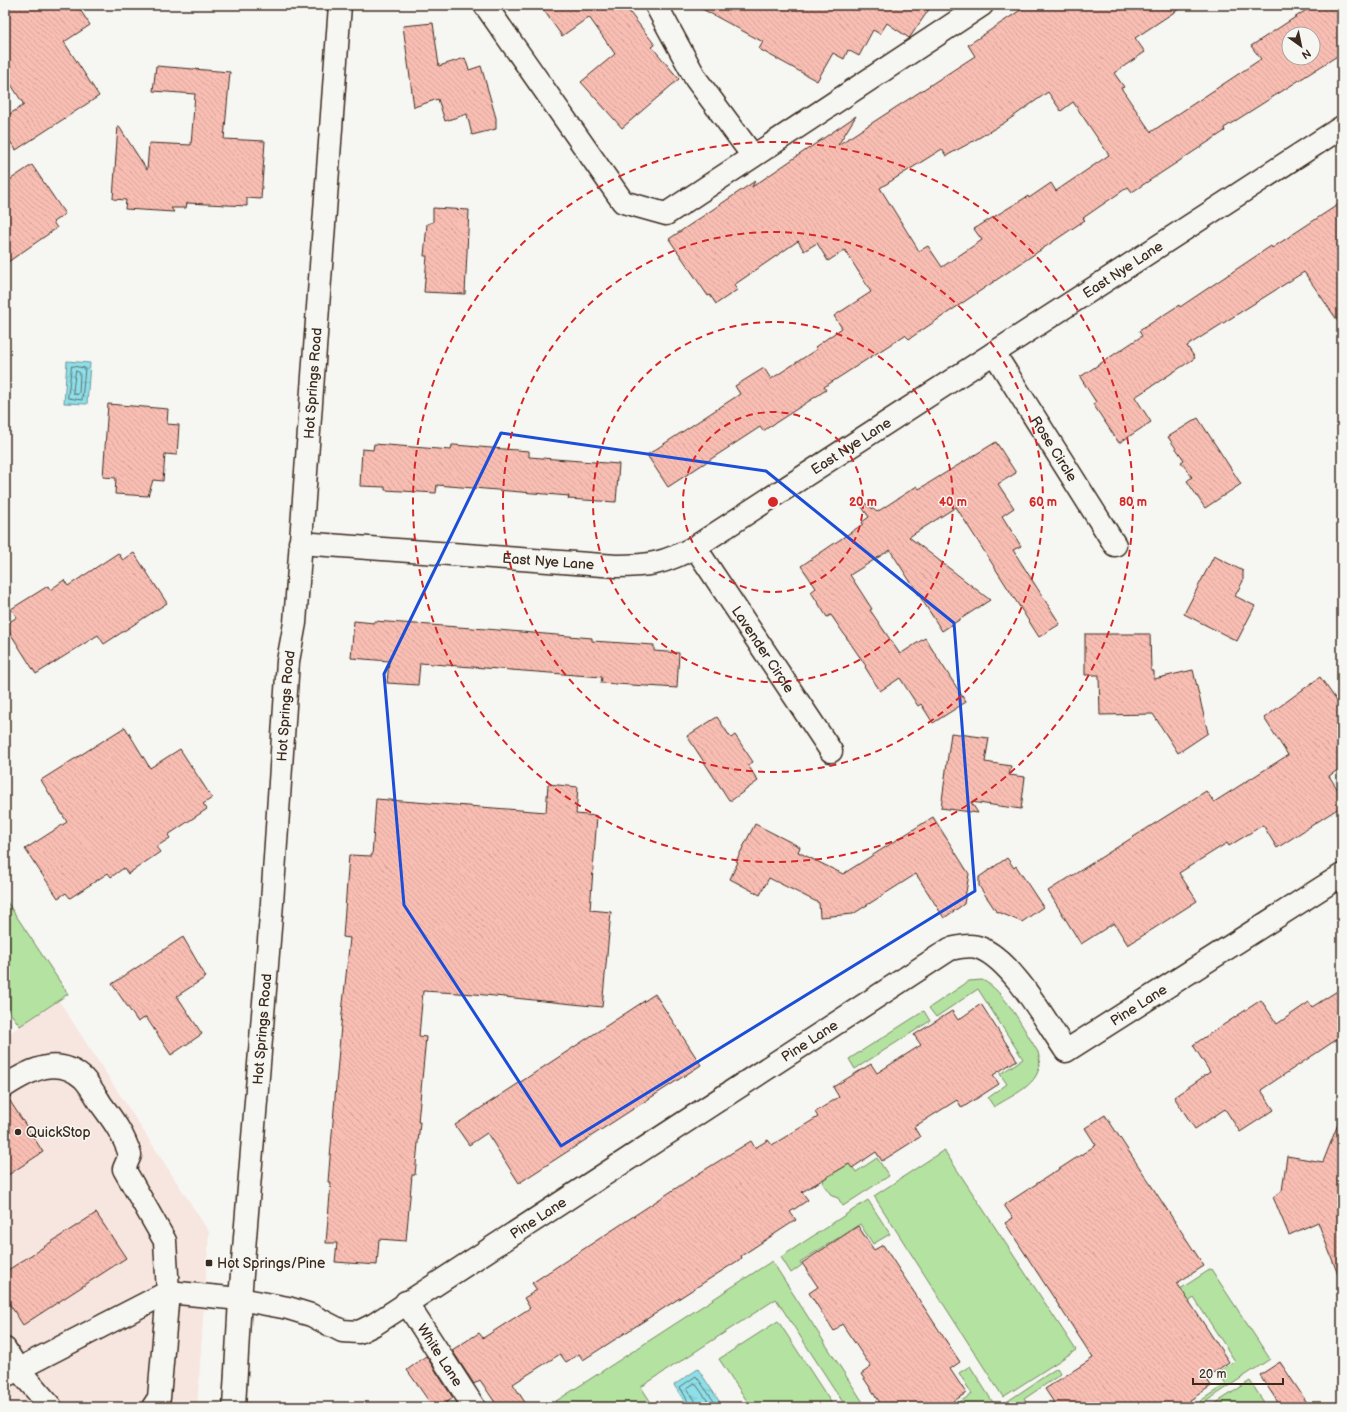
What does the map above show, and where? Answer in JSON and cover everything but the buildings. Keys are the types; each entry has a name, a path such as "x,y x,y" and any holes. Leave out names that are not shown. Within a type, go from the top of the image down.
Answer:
{"street":[{"name":"Hot Springs Road","path":"234,1407 240,1299 272,903 288,661 295,623 340,5"},
{"path":"485,5 623,202 666,214 982,5"},
{"path":"656,5 696,79 753,156"},
{"name":"East Nye Lane","path":"300,543 616,566 644,566 674,558 695,547 1342,127"},
{"name":"Rose Circle","path":"994,353 1115,545"},
{"name":"Lavender Circle","path":"695,547 831,751"},
{"name":"Pine Lane","path":"168,1292 240,1299 288,1308 311,1315 342,1331 359,1332 375,1324 406,1302 950,949 964,946 978,947 994,955 1021,984 1066,1051 1342,875"},
{"path":"5,1086 24,1074 45,1066 68,1067 84,1079 124,1138 130,1155 124,1169 165,1241 168,1292 159,1398 153,1407"},
{"path":"11,1372 168,1292"},
{"name":"White Lane","path":"406,1302 474,1407"},
{"path":"5,1349 11,1372 51,1407"}],"highlighted area":[{"path":"501,433 766,471 954,623 975,891 561,1146 404,905 384,674"}],"shaded area":[{"path":"59,1001 209,1232 197,1407 5,1407 5,1036"}],"green space":[{"path":"5,899 68,994 20,1026 5,1006"},
{"path":"982,980 998,992 1006,1001 1038,1052 1040,1063 1038,1072 1027,1086 1020,1092 994,1107 988,1098 1007,1084 1000,1074 1023,1059 978,989 936,1017 929,1008 969,981"},
{"path":"924,1011 930,1021 855,1069 849,1059"},
{"path":"944,1150 1076,1350 1003,1397 874,1196"},
{"path":"877,1158 889,1176 843,1206 838,1198 832,1196 823,1184 824,1178 849,1162 856,1172"},
{"path":"868,1200 890,1234 873,1244 860,1224 800,1262 802,1265 791,1273 781,1257"},
{"path":"772,1261 866,1407 846,1407 776,1299 641,1387 654,1407 547,1407"},
{"path":"1211,1269 1270,1359 1202,1404 1200,1401 1226,1384 1218,1372 1235,1361 1194,1298 1188,1302 1143,1313"},
{"path":"778,1321 834,1407 751,1407 719,1359"},
{"path":"970,1366 994,1404 990,1407 952,1407 972,1394 959,1373"},
{"path":"1057,1368 1061,1374 1024,1399 1029,1407 999,1407"},
{"path":"1250,1381 1267,1407 1210,1407"}],"water":[{"path":"67,361 90,363 87,404 64,403"},
{"path":"698,1369 723,1407 688,1407 674,1385"}],"place":[{"name":"QuickStop","path":"18,1132"},
{"name":"Hot Springs/Pine","path":"209,1263"}]}
